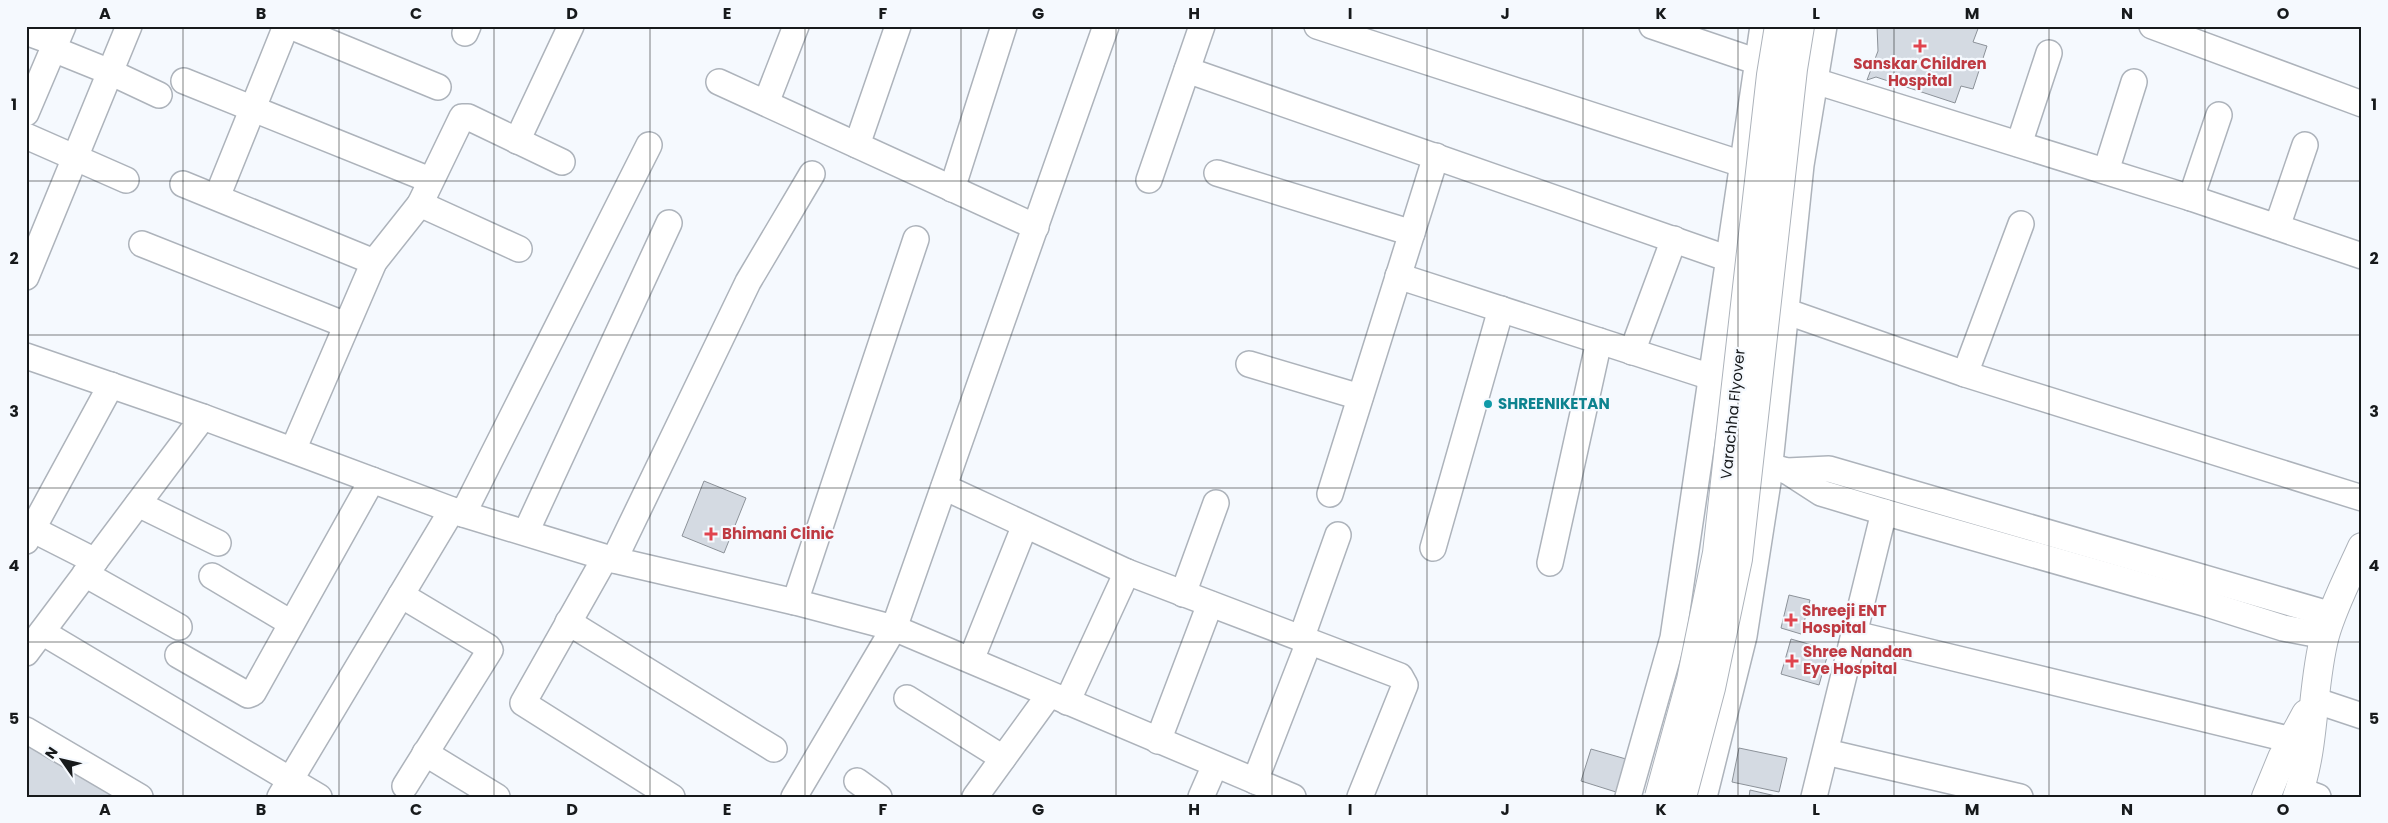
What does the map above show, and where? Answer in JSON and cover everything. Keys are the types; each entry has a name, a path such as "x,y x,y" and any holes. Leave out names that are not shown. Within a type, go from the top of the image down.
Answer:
{"main road":[{"name":"Varachha Flyover","path":"1659,797 1690,680 1717,553 1771,75 1779,26"},
{"name":"Varachha Flyover","path":"1682,797 1711,688 1738,558 1793,69 1800,26"},
{"path":"2305,795 2314,700 2329,625 2362,547"},
{"path":"2266,797 2292,740 2314,700"}],"street":[{"path":"26,277 129,26"},
{"path":"217,197 286,26"},
{"path":"290,26 438,87"},
{"path":"517,141 571,26"},
{"path":"766,103 796,26"},
{"path":"857,145 898,26"},
{"path":"952,189 1004,26"},
{"path":"794,797 894,628 1106,26"},
{"path":"1149,180 1202,26"},
{"path":"1317,26 1742,164"},
{"path":"1652,26 1758,62"},
{"path":"1628,797 1673,638 1763,26"},
{"path":"1704,797 1744,636 1778,468 1785,311 1802,166 1824,26"},
{"path":"2152,26 2362,104"},
{"path":"26,32 58,40 110,72 159,95"},
{"path":"26,113 58,40"},
{"path":"2019,144 2049,53"},
{"path":"1187,70 1728,258"},
{"path":"184,81 430,180"},
{"path":"1815,81 2191,198 2362,256"},
{"path":"719,82 1036,227"},
{"path":"2106,171 2134,82"},
{"path":"2191,198 2219,116"},
{"path":"294,450 374,262 420,204 462,117 468,117 562,162"},
{"path":"26,136 126,180"},
{"path":"285,788 401,595 458,512 649,145"},
{"path":"2277,226 2305,145"},
{"path":"1330,494 1436,156"},
{"path":"1216,173 1412,233"},
{"path":"672,797 523,702 568,622 610,559 748,282 812,174"},
{"path":"183,184 374,262"},
{"path":"420,204 519,249"},
{"path":"526,532 669,223"},
{"path":"1965,374 2021,224"},
{"path":"795,602 916,239"},
{"path":"1632,352 1674,239"},
{"path":"142,244 346,325"},
{"path":"1398,276 1711,377"},
{"path":"1433,548 1501,309"},
{"path":"1785,311 1965,374 2362,498"},
{"path":"1550,563 1599,341"},
{"path":"26,356 203,417 458,512 610,559 795,602 894,628 1293,797"},
{"path":"1249,364 1360,397"},
{"path":"111,385 29,532 90,568 178,626"},
{"path":"26,654 203,417"},
{"path":"1700,450 1778,468 1829,469 2329,625"},
{"path":"1778,468 1821,493 2283,628 2329,625"},
{"path":"178,655 251,695 372,480"},
{"path":"944,487 1126,572 1400,676 1406,685 1360,797"},
{"path":"1183,594 1216,503"},
{"path":"138,504 218,543"},
{"path":"1814,797 1884,512"},
{"path":"971,660 1025,526"},
{"path":"1255,781 1305,640 1338,535"},
{"path":"975,797 1003,758 1058,698 1126,572"},
{"path":"212,576 291,623"},
{"path":"401,595 488,646 490,650 405,786"},
{"path":"1158,741 1210,604"},
{"path":"568,622 774,749"},
{"path":"42,632 285,788 319,797"},
{"path":"1855,634 2292,740"},
{"path":"907,698 1003,758"},
{"path":"2314,700 2362,716"},
{"path":"26,730 140,797"},
{"path":"1826,752 1928,786 2020,797"},
{"path":"425,753 497,797"},
{"path":"1201,797 1215,764"},
{"path":"857,781 879,797"}],"building":[{"path":"1877,26 1979,26 1973,42 1987,46 1973,89 1961,86 1955,103 1876,77 1867,80 1878,51"},
{"path":"704,481 746,498 724,553 682,536"},
{"path":"1789,595 1810,600 1801,634 1781,628"},
{"path":"1791,639 1829,650 1819,685 1781,674"},
{"path":"26,738 121,797 26,797"},
{"path":"1739,748 1787,758 1779,792 1732,782"},
{"path":"1591,749 1626,759 1616,792 1581,781"},
{"path":"1750,790 1780,797 1749,797"}],"place":[{"name":"Sanskar Children Hospital","path":"1920,46"},
{"name":"SHREENIKETAN","path":"1488,404"},
{"name":"Bhimani Clinic","path":"711,534"},
{"name":"Shreeji ENT Hospital","path":"1791,620"},
{"name":"Shree Nandan Eye Hospital","path":"1792,661"}]}
